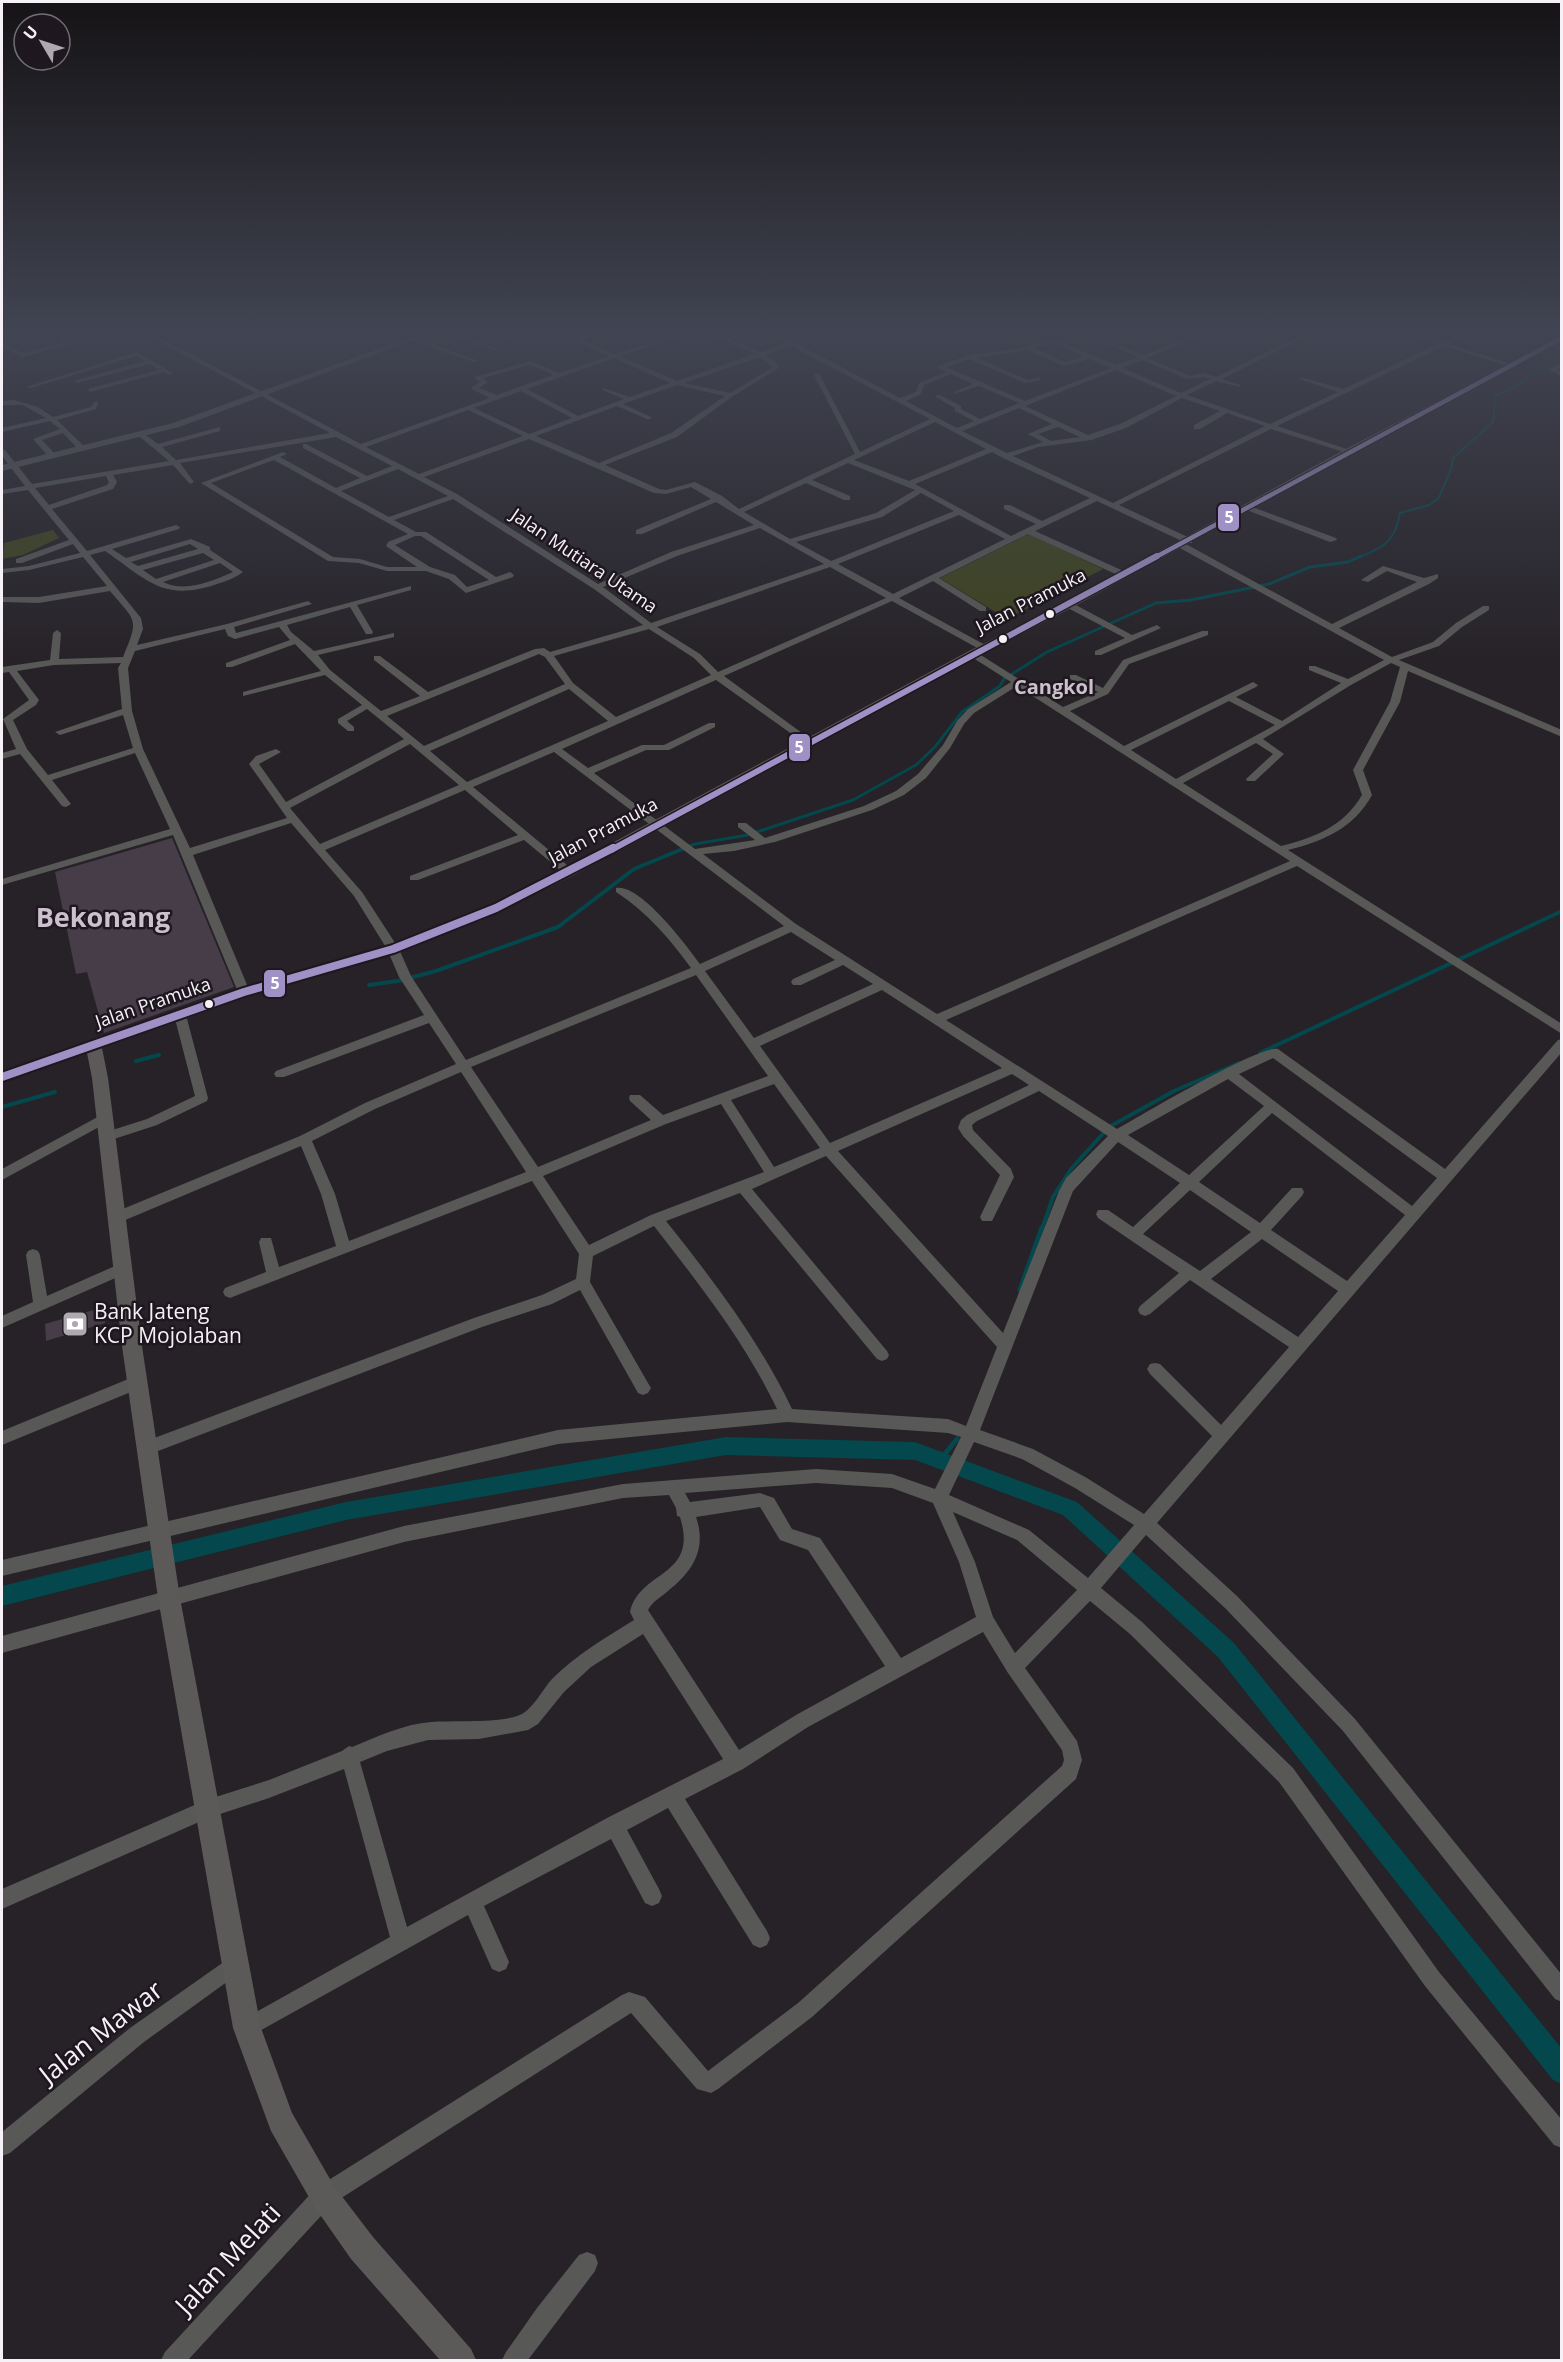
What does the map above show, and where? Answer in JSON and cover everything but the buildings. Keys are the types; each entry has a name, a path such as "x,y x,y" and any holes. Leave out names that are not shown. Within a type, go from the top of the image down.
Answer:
{"main road":[{"name":"Jalan Pramuka","path":"2,1077 244,992 393,949 496,908 569,872 978,651 1185,543 1363,443"},
{"path":"93,1045 98,1065 138,1382 168,1594 247,2028 281,2121 324,2196 362,2248 460,2361"}],"street":[{"path":"41,443 52,455"},
{"path":"77,443 82,448"},
{"path":"2,468 102,443"},
{"path":"155,443 177,464 190,482"},
{"path":"159,446 168,443"},
{"path":"2,492 289,443"},
{"path":"317,443 205,483 331,559 360,561 387,569 427,569"},
{"name":"Jalan Mutiara Utama","path":"354,443 454,496 597,587 650,626 698,656 716,675 810,743"},
{"path":"361,446 369,443"},
{"path":"418,477 511,443"},
{"path":"544,443 657,491 666,492 690,483 719,498 789,542 894,597 978,651 1011,678 1562,1030"},
{"path":"600,465 654,443"},
{"path":"852,443 859,456"},
{"path":"740,511 886,443"},
{"path":"980,443 1114,505 1185,543 1252,585 1405,667 1562,734"},
{"path":"1006,456 1044,443"},
{"path":"1114,505 1237,443"},
{"path":"1321,443 1347,452"},
{"path":"306,446 367,479"},
{"path":"209,447 218,456"},
{"path":"909,484 992,449"},
{"path":"2,452 137,618 139,629 123,668 127,711 138,749 177,830 244,992"},
{"path":"274,457 414,534"},
{"path":"850,461 909,484 1012,540"},
{"path":"334,491 400,466"},
{"path":"48,508 110,487 113,482 109,475"},
{"path":"807,481 847,498"},
{"path":"789,542 879,515 921,490"},
{"path":"387,520 454,496"},
{"path":"639,532 719,498"},
{"path":"320,848 555,748 894,597 1096,498"},
{"path":"1007,507 1042,524"},
{"path":"1247,507 1334,540"},
{"path":"548,655 650,626 831,564 959,512"},
{"path":"597,587 674,554 761,525"},
{"path":"2,571 29,568 86,554 176,527"},
{"path":"1029,531 1125,575"},
{"path":"495,580 423,534 414,534 390,546 427,569 452,577 464,590 495,580 510,575"},
{"path":"19,561 74,541"},
{"path":"106,548 138,569 168,587 187,589 238,572 197,542 185,542 126,561"},
{"path":"138,569 207,549"},
{"path":"158,581 222,560"},
{"path":"1365,580 1386,568 1425,582"},
{"path":"1331,628 1435,576"},
{"path":"933,578 983,609"},
{"path":"2,600 39,600 112,588"},
{"path":"229,626 231,634 235,636 408,588"},
{"path":"131,650 308,604"},
{"path":"353,605 369,632"},
{"path":"1069,605 1131,638"},
{"path":"1176,783 1282,725 1348,683 1391,660 1436,644 1458,625 1486,608"},
{"path":"282,624 295,641 312,654 327,672 467,785 569,872"},
{"path":"1098,653 1157,628"},
{"path":"54,662 57,633"},
{"path":"1062,711 1105,692 1126,662 1205,633"},
{"path":"312,654 391,635"},
{"path":"229,665 295,641"},
{"path":"381,715 529,653 544,651 570,685 614,721"},
{"path":"377,658 427,696"},
{"path":"6,670 54,662 125,660"},
{"path":"1281,849 1331,834 1361,809 1367,795 1358,770 1395,702 1405,667"},
{"path":"1312,668 1348,683"},
{"path":"6,670 34,700 33,703 5,718 22,750 66,804"},
{"path":"246,694 327,672"},
{"path":"1073,677 1105,692"},
{"path":"688,849 764,842 868,808 900,793 922,776 947,746 960,723 971,711 1011,678"},
{"path":"423,750 570,685"},
{"path":"1124,750 1253,685"},
{"path":"1228,697 1282,725"},
{"path":"351,729 341,721 368,705"},
{"path":"60,732 127,711"},
{"path":"586,773 645,747 666,748 712,725"},
{"path":"1251,779 1279,754 1256,739"},
{"path":"286,806 410,740"},
{"path":"555,748 792,927 1110,1130 1348,1290"},
{"path":"45,779 138,749"},
{"path":"2,756 22,750"},
{"path":"276,752 254,764 286,806 293,819 358,894 393,949 409,982 586,1253 583,1282 643,1388"},
{"path":"187,853 293,819"},
{"path":"742,825 764,842"},
{"path":"2,882 177,830"},
{"path":"414,878 526,835"},
{"path":"937,1019 1299,861"},
{"path":"620,890 638,901 665,927 828,1149 1006,1346"},
{"path":"118,1217 305,1138 370,1106 465,1065 697,970 792,927"},
{"path":"797,982 844,960"},
{"path":"752,1044 882,985"},
{"path":"2,1176 106,1127 168,1115 202,1098 180,1015"},
{"path":"280,1074 432,1017"},
{"path":"1444,1176 1274,1052 1110,1130 1066,1191 970,1436 940,1496 967,1562 986,1621 1014,1667 1093,1584 1444,1176 1562,1043"},
{"path":"586,1253 656,1219 743,1187 1013,1068"},
{"path":"1229,1073 1413,1214"},
{"path":"230,1292 535,1174 661,1121 777,1078"},
{"path":"987,1217 1007,1177 1006,1173 968,1133 965,1128 966,1123 1040,1085"},
{"path":"723,1097 771,1173"},
{"path":"635,1098 661,1121"},
{"path":"1133,1235 1272,1106"},
{"path":"305,1138 328,1194 344,1249"},
{"path":"743,1187 882,1355"},
{"path":"1144,1310 1261,1232 1297,1192"},
{"path":"1103,1214 1300,1346"},
{"path":"656,1219 699,1273 772,1380 787,1415"},
{"path":"266,1242 274,1275"},
{"path":"33,1255 41,1304"},
{"path":"2,1322 124,1268"},
{"path":"147,1449 479,1322 547,1300 583,1282"},
{"path":"1155,1369 1221,1436"},
{"path":"2,1438 138,1382"},
{"path":"2,1568 160,1539 558,1437 787,1415 948,1426 970,1436 1027,1454 1081,1483 1143,1527 1231,1602 1349,1725 1562,1992"},
{"path":"2,1644 168,1594 404,1534 623,1491 816,1476 892,1481 940,1496 1023,1535 1093,1584 1286,1775 1431,1979 1562,2137"},
{"path":"673,1487 692,1532 692,1550 687,1561 641,1603 639,1611 736,1762"},
{"path":"684,1511 760,1500 768,1503 786,1535 814,1544 897,1668"},
{"path":"247,2028 472,1902 736,1762 802,1721 986,1621"},
{"path":"2,1899 206,1809 269,1789 349,1755 387,1742 428,1731 479,1730 522,1724 532,1718 558,1686 585,1661 645,1623"},
{"name":"Jalan Melati","path":"173,2361 324,2196 629,2002 638,2004 704,2082 711,2082 805,2010 1069,1772 1072,1760 1071,1747 1014,1667"},
{"path":"349,1755 401,1941"},
{"path":"671,1796 760,1938"},
{"path":"614,1825 652,1896"},
{"path":"472,1902 499,1962"},
{"name":"Jalan Mawar","path":"2,2145 137,2035 235,1964"},
{"path":"514,2361 545,2316 587,2263"}],"green space":[{"path":"53,530 59,538 23,555 2,559 4,543"},
{"path":"1029,534 1103,569 1007,619 940,578"}],"waterway":[{"path":"1358,558 1387,542 1395,531 1400,513 1429,505 1438,499 1451,470 1453,458 1469,443"},
{"path":"681,850 695,844 748,835 853,800 916,765 935,747 962,712 1000,686 1004,679 1047,652 1156,603 1191,600 1269,584 1310,567 1348,562 1361,556"},
{"path":"369,985 398,981 436,971 558,927 634,869 685,848"},
{"path":"1260,1053 1562,911"},
{"path":"136,1061 159,1055"},
{"path":"1042,1229 1053,1197 1071,1169 1109,1127 1174,1091 1239,1063"},
{"path":"2,1107 55,1092"},
{"path":"1020,1290 1042,1227"},
{"path":"940,1460 957,1439"},
{"path":"2,1596 346,1511 726,1446 915,1451 1070,1508 1226,1650 1562,2071"}],"transit line":[{"name":"5","path":"2,1077 244,992 393,949 496,908 569,872 973,654 1069,605 1364,443"}],"place":[{"name":"Bank Jateng KCP Mojolaban","path":"75,1324"}],"district":[{"name":"Cangkol","path":"1054,687"},
{"name":"Bekonang","path":"103,918"}]}
